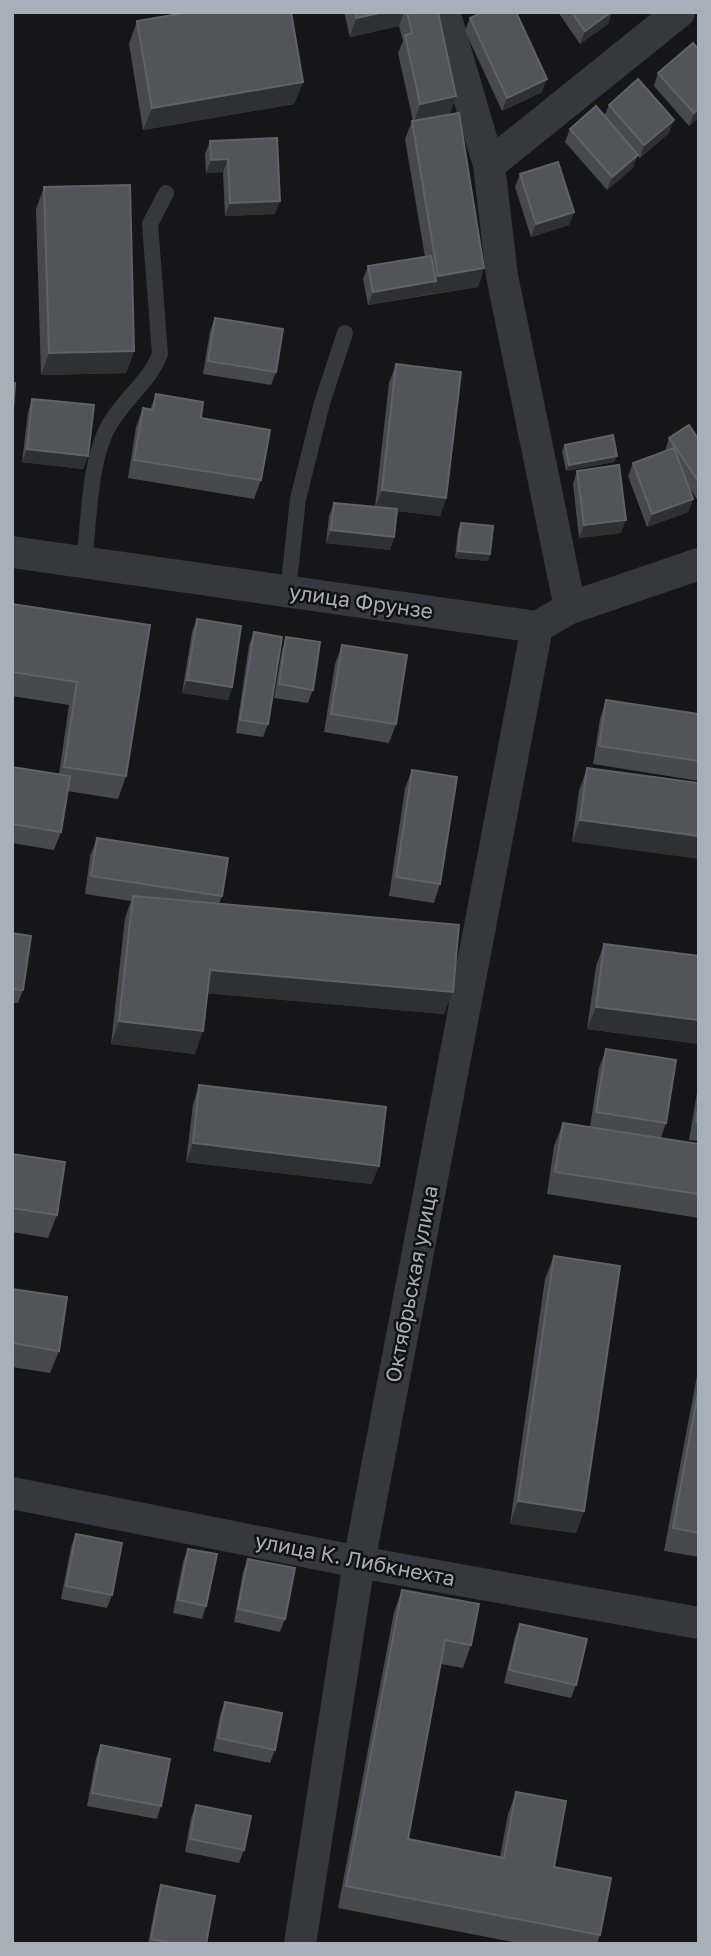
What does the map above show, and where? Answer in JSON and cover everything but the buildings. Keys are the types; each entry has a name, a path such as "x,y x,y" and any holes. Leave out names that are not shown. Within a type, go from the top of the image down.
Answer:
{"street":[{"path":"444,12 489,165 502,276 570,608"},
{"path":"489,165 679,12"},
{"name":"улица Фрунзе","path":"12,552 537,627"},
{"path":"537,627 570,608 699,564"},
{"name":"Октябрьская улица","path":"300,1944 359,1562 537,627"},
{"name":"улица К. Либкнехта","path":"12,1493 359,1562 699,1622"}],"lane":[{"path":"84,562 98,457 107,428 155,366 160,354 150,224 166,193"},
{"path":"288,591 298,499 322,403 345,333"}]}
